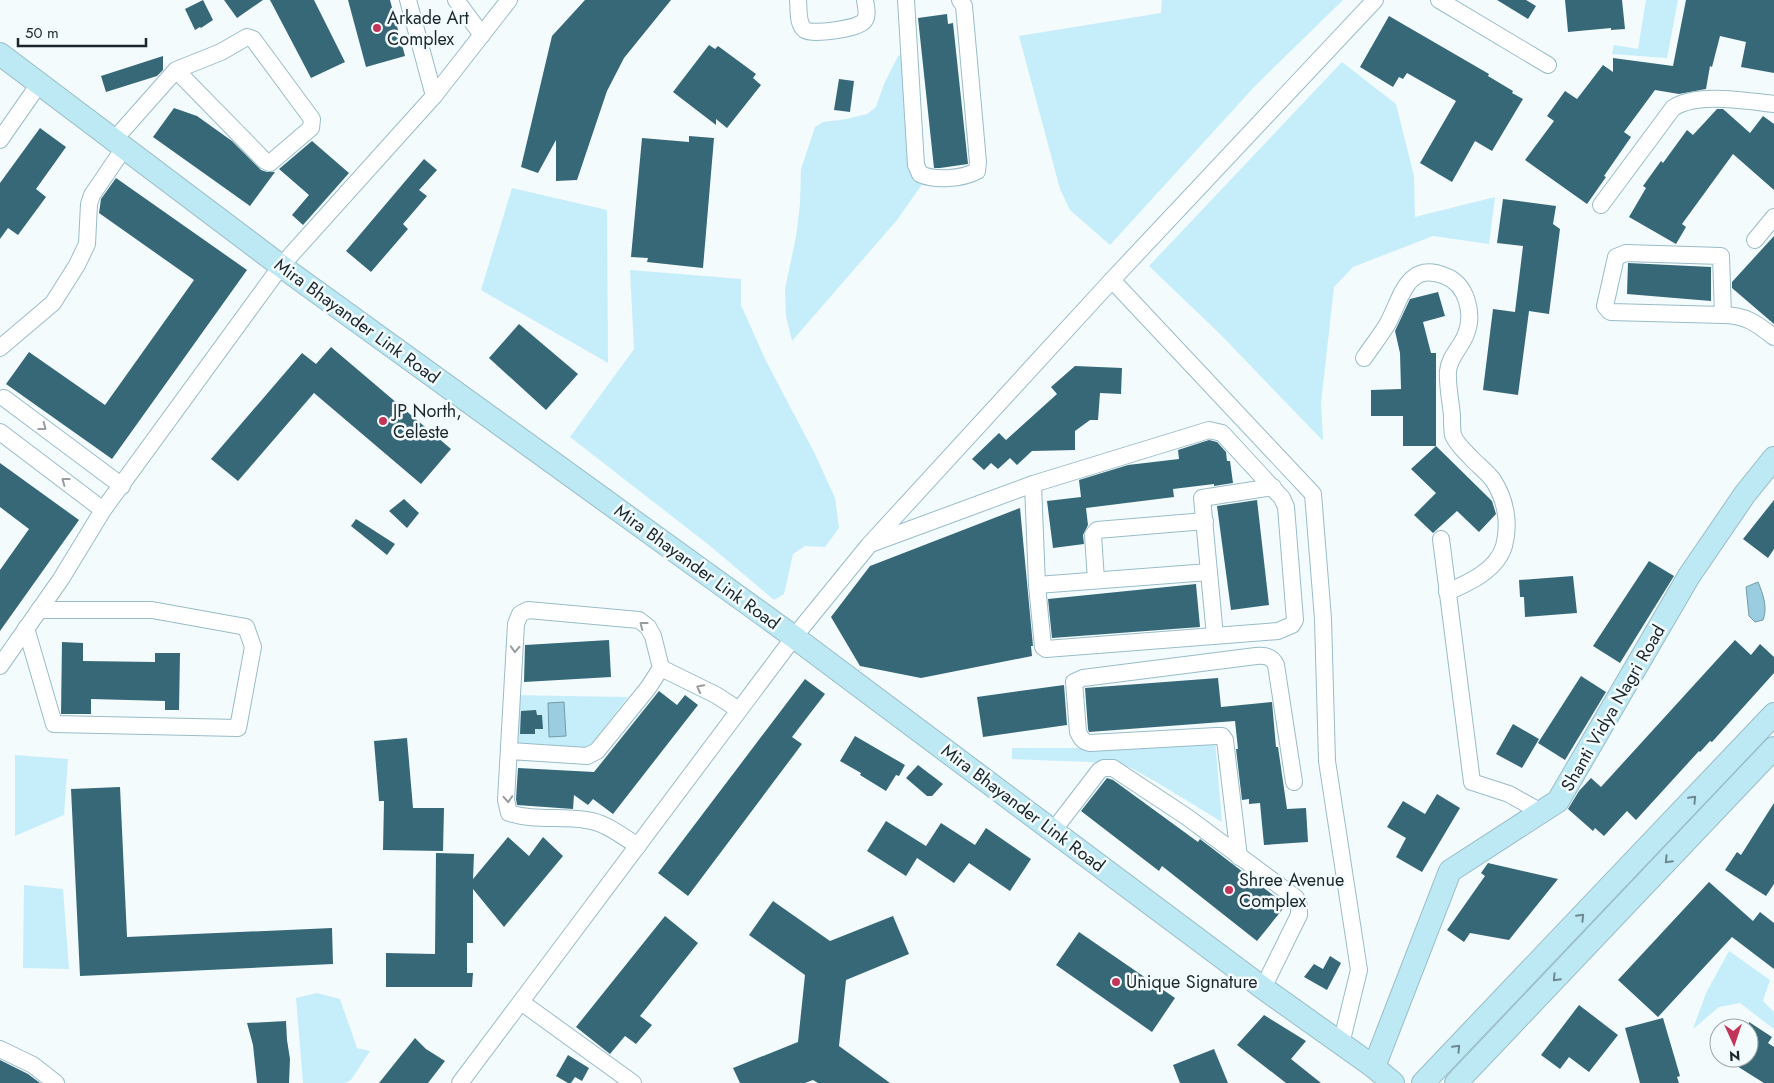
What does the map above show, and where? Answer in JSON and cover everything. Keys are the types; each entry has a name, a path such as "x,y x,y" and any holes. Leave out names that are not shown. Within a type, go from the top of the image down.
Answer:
{"street":[{"path":"408,0 434,96"},
{"path":"456,0 482,35"},
{"path":"0,666 61,579 104,510 282,266 434,96 509,0"},
{"path":"798,0 800,22 804,30 814,33 856,26 864,22 867,14 865,0"},
{"path":"906,0 916,165 920,174 929,179 968,176 977,171 978,162 965,16 964,6 960,0"},
{"path":"460,1083 794,637 870,545 1112,280 1376,0"},
{"path":"1439,0 1548,65"},
{"path":"0,348 53,303 77,265 87,244 92,195 119,144 176,70 221,52 247,37 251,37 312,119 311,128 270,163 265,161 176,70"},
{"name":"Mira Bhayander Link Road","path":"0,54 282,266 794,637 1392,1083"},
{"path":"0,140 39,84"},
{"path":"1601,206 1673,108 1680,103 1688,100 1720,99 1774,104"},
{"path":"1755,240 1774,217"},
{"path":"1723,315 1722,258 1719,255 1626,253 1616,257 1605,306 1609,311 1723,315 1736,315 1750,320 1774,337"},
{"path":"1364,358 1386,326 1398,304 1402,291 1414,276 1428,273 1443,274 1451,278 1463,292 1470,312 1467,333 1448,370 1454,436 1461,448 1493,480 1503,500 1507,525 1504,548 1493,566 1462,586 1447,592"},
{"path":"1112,280 1313,494 1323,619 1327,761 1359,970 1341,1044"},
{"path":"1,397 122,486"},
{"path":"870,545 1033,484 1209,430 1222,433 1282,498 1286,507 1295,620 1292,625 1278,632 1046,649 1043,647 1037,584 1033,484"},
{"path":"0,432 104,510"},
{"name":"Shanti Vidya Nagri Road","path":"1374,1068 1450,871 1558,801 1689,576 1745,494 1774,458"},
{"path":"1215,636 1202,498 1273,488"},
{"path":"1096,580 1093,535 1097,530 1205,521"},
{"path":"1441,539 1472,782 1509,794 1541,812"},
{"path":"1037,584 1209,572"},
{"path":"26,628 54,724 238,728 253,647 246,627 152,610 39,610"},
{"path":"510,751 587,756 597,751 611,736 661,668 653,636 648,627 639,620 528,610 520,614 516,624 506,800 509,813 522,817 587,820 604,825 638,846"},
{"path":"1239,856 1225,740 1222,736 1085,742 1078,732 1074,682 1083,678 1256,656 1269,657 1276,665 1294,782"},
{"path":"661,668 739,710"},
{"path":"1423,1083 1554,945 1769,728"},
{"path":"1456,1083 1774,748"},
{"path":"1053,831 1093,777 1099,771 1114,768 1186,817 1296,898 1299,906 1299,915 1263,988"},
{"path":"1554,945 1574,959"},
{"path":"521,1002 633,1083"},
{"path":"1485,1018 1503,1034"},
{"path":"0,1049 33,1065 56,1083"}],"shaded area":[{"path":"1162,0 1343,0 1255,86 1110,245 1070,210 1060,189 1019,36 1161,13"},
{"path":"1646,0 1678,0 1667,58 1612,54 1614,45 1638,49"},
{"path":"907,53 923,183 897,220 792,341 786,316 785,289 796,237 800,204 801,169 815,127 823,122 867,114 876,107 884,84 898,56"},
{"path":"1342,62 1396,104 1414,176 1415,217 1495,197 1489,244 1433,236 1353,267 1334,287 1321,403 1323,441 1219,333 1149,266"},
{"path":"512,188 607,210 608,363 481,290"},
{"path":"630,270 741,279 741,305 766,361 815,454 835,498 839,528 825,547 805,546 793,554 784,594 774,600 709,545 570,437 634,349"},
{"path":"1758,582 1763,596 1765,611 1763,620 1755,622 1749,616 1746,587"},
{"path":"508,695 628,697 585,753 503,755"},
{"path":"564,702 566,736 549,737 548,703"},
{"path":"1215,740 1222,822 1129,767 1090,762 1012,759 1012,748 1124,748"},
{"path":"15,755 68,759 64,815 15,836"},
{"path":"24,885 63,889 69,969 23,968"},
{"path":"1729,951 1770,980 1763,1001 1774,1012 1774,1029 1740,1003 1719,1007 1693,1029 1706,993"},
{"path":"317,993 340,999 357,1048 370,1051 351,1080 345,1083 303,1083 296,998"}],"building":[{"path":"203,0 213,20 195,30 185,9"},
{"path":"224,0 263,0 237,18"},
{"path":"270,0 314,0 345,62 311,78"},
{"name":"Arkade Art Complex","path":"348,0 390,0 405,56 366,67"},
{"path":"585,0 671,0 624,58 607,91 577,180 556,181 556,140 538,173 521,167 552,36"},
{"path":"1497,0 1526,0 1536,6 1528,19"},
{"path":"1565,0 1622,0 1625,29 1611,30 1611,28 1568,32"},
{"path":"1686,0 1774,0 1774,73 1741,67 1746,42 1720,36 1712,67 1710,66 1706,89 1679,94 1655,90 1624,132 1631,137 1587,204 1525,160 1554,121 1547,116 1565,91 1577,99 1603,65 1613,72 1613,58 1673,66"},
{"path":"947,14 948,24 953,23 968,164 934,168 918,18"},
{"path":"1389,16 1489,74 1488,76 1523,99 1492,151 1475,141 1452,182 1420,163 1456,101 1407,73 1403,79 1399,77 1393,87 1360,67"},
{"path":"709,45 715,49 718,46 756,74 753,78 761,85 727,128 716,119 716,125 673,92"},
{"path":"163,56 163,70 157,76 106,92 101,76"},
{"path":"839,79 854,81 850,112 834,110"},
{"path":"174,108 197,116 232,141 261,170 275,172 250,206 153,137"},
{"path":"1717,109 1723,109 1750,133 1763,116 1774,124 1774,190 1733,154 1682,224 1686,227 1676,244 1629,217 1646,188 1643,186 1661,161 1663,163 1687,130 1693,135"},
{"path":"40,128 66,147 36,189 46,197 18,235 8,228 0,239 0,183"},
{"path":"689,136 714,138 703,268 647,262 648,258 631,257 642,138 689,142"},
{"path":"312,141 349,173 303,225 292,215 309,195 279,169"},
{"path":"424,159 437,170 419,190 427,196 403,224 408,229 371,272 346,251"},
{"path":"116,178 247,270 112,459 6,384 29,352 105,405 194,280 99,213 101,199"},
{"path":"1503,199 1556,206 1553,224 1560,229 1549,314 1529,311 1518,395 1483,390 1493,309 1515,312 1523,246 1497,243"},
{"path":"1774,236 1774,324 1732,288 1732,282"},
{"path":"1628,263 1711,267 1711,301 1627,294"},
{"path":"1438,292 1445,316 1423,322 1431,353 1436,353 1436,446 1403,446 1403,416 1371,416 1371,390 1401,389 1400,353 1395,331 1410,299"},
{"path":"519,324 578,374 546,410 489,358"},
{"name":"JP North, Celeste","path":"331,347 451,449 421,484 314,393 238,481 211,459 302,353 316,364"},
{"path":"1075,366 1122,368 1121,394 1100,393 1098,420 1090,420 1075,431 1075,450 1032,451 1017,465 1010,458 998,469 991,463 984,470 972,459 999,433 1006,440 1057,394 1051,387"},
{"path":"1209,440 1217,442 1226,452 1227,461 1230,461 1233,483 1173,489 1174,497 1086,508 1088,525 1083,535 1084,544 1053,548 1047,501 1081,497 1079,480 1128,465 1179,459 1178,450"},
{"path":"1436,446 1492,501 1496,514 1479,532 1457,511 1433,533 1414,515 1436,493 1411,469"},
{"path":"0,463 79,520 0,631 0,570 29,529 0,507"},
{"path":"404,499 419,513 407,528 389,511"},
{"path":"1257,500 1269,605 1231,610 1217,506"},
{"path":"1774,500 1774,549 1768,558 1743,539"},
{"path":"1020,508 1033,646 1031,646 1032,656 921,678 860,666 831,617 870,566"},
{"path":"356,519 395,544 387,555 351,526"},
{"path":"1649,561 1674,576 1620,663 1593,646"},
{"path":"1573,576 1577,613 1525,617 1524,597 1520,597 1519,580"},
{"path":"1196,584 1200,627 1052,638 1048,599"},
{"path":"609,640 611,677 524,682 525,645"},
{"path":"1735,640 1751,655 1760,644 1774,657 1774,673 1712,742 1710,741 1699,751 1636,820 1627,811 1604,836 1595,828 1593,831 1568,809 1579,791 1591,778 1601,787"},
{"path":"62,642 83,643 83,661 155,662 155,653 180,653 179,710 165,710 165,701 91,699 91,714 61,714"},
{"path":"1581,676 1606,692 1565,760 1538,743"},
{"path":"1218,678 1221,707 1272,702 1276,747 1278,747 1287,809 1306,808 1308,842 1264,845 1260,803 1249,804 1249,799 1242,800 1235,721 1089,732 1085,688"},
{"path":"805,679 825,694 792,737 802,744 688,896 658,873"},
{"path":"1064,685 1067,725 983,737 977,697"},
{"path":"659,691 677,705 685,695 698,705 613,814 593,799 588,805 574,795 573,809 517,805 518,768 594,772"},
{"path":"536,710 537,715 542,715 543,729 535,729 535,734 520,734 521,711"},
{"path":"1513,724 1539,739 1522,768 1496,754"},
{"path":"855,736 905,765 899,776 896,775 886,791 840,761"},
{"path":"407,738 413,808 444,808 443,851 383,850 384,801 379,801 374,741"},
{"path":"918,765 943,784 932,796 927,796 906,778"},
{"path":"1107,778 1113,780 1198,842 1200,839 1286,905 1257,941 1162,866 1159,871 1081,811"},
{"path":"120,787 127,937 332,928 333,964 80,976 71,789"},
{"path":"1437,794 1460,808 1422,872 1396,857 1406,838 1387,827 1403,801 1425,814"},
{"path":"1774,803 1774,884 1766,896 1725,870 1737,852 1741,855"},
{"path":"886,821 926,846 941,823 975,845 986,828 1031,859 1010,891 969,863 954,883 917,858 906,876 867,851"},
{"path":"508,837 529,856 543,837 563,856 504,927 473,889 473,943 467,943 467,973 473,973 472,987 386,987 386,953 435,954 436,853 474,854 473,879"},
{"path":"1488,863 1558,879 1509,940 1470,933 1464,942 1447,930 1485,876 1481,873"},
{"path":"1709,882 1753,921 1760,912 1774,923 1774,969 1732,937 1658,1017 1618,980"},
{"path":"773,901 830,941 893,916 909,954 846,980 839,1046 890,1083 818,1083 813,1080 805,1083 740,1083 733,1068 798,1042 805,975 749,935"},
{"path":"665,916 698,943 640,1016 652,1025 636,1044 625,1036 610,1054 576,1027"},
{"name":"Unique Signature","path":"1079,932 1175,998 1152,1032 1056,965"},
{"path":"1330,956 1341,963 1327,990 1304,977 1314,964 1323,969"},
{"path":"1579,1005 1618,1035 1589,1072 1569,1057 1560,1069 1541,1055"},
{"path":"1264,1015 1306,1041 1291,1059 1321,1083 1286,1083 1237,1045"},
{"path":"1663,1018 1680,1076 1677,1077 1679,1083 1640,1083 1625,1028"},
{"path":"286,1021 290,1059 289,1083 257,1083 253,1045 247,1023"},
{"path":"1759,1029 1772,1037 1768,1043 1774,1047 1774,1083 1764,1083 1740,1068 1759,1068"},
{"path":"415,1038 426,1049 445,1061 428,1083 379,1083"},
{"path":"1214,1049 1228,1083 1180,1083 1173,1065"},
{"path":"568,1055 589,1068 582,1081 575,1077 571,1083 568,1083 556,1076"},
{"path":"0,1060 28,1074 40,1083 0,1083"}],"place":[{"name":"Arkade Art Complex","path":"377,28"},
{"name":"JP North, Celeste","path":"383,421"},
{"name":"Shree Avenue Complex","path":"1229,890"},
{"name":"Unique Signature","path":"1116,982"}]}
